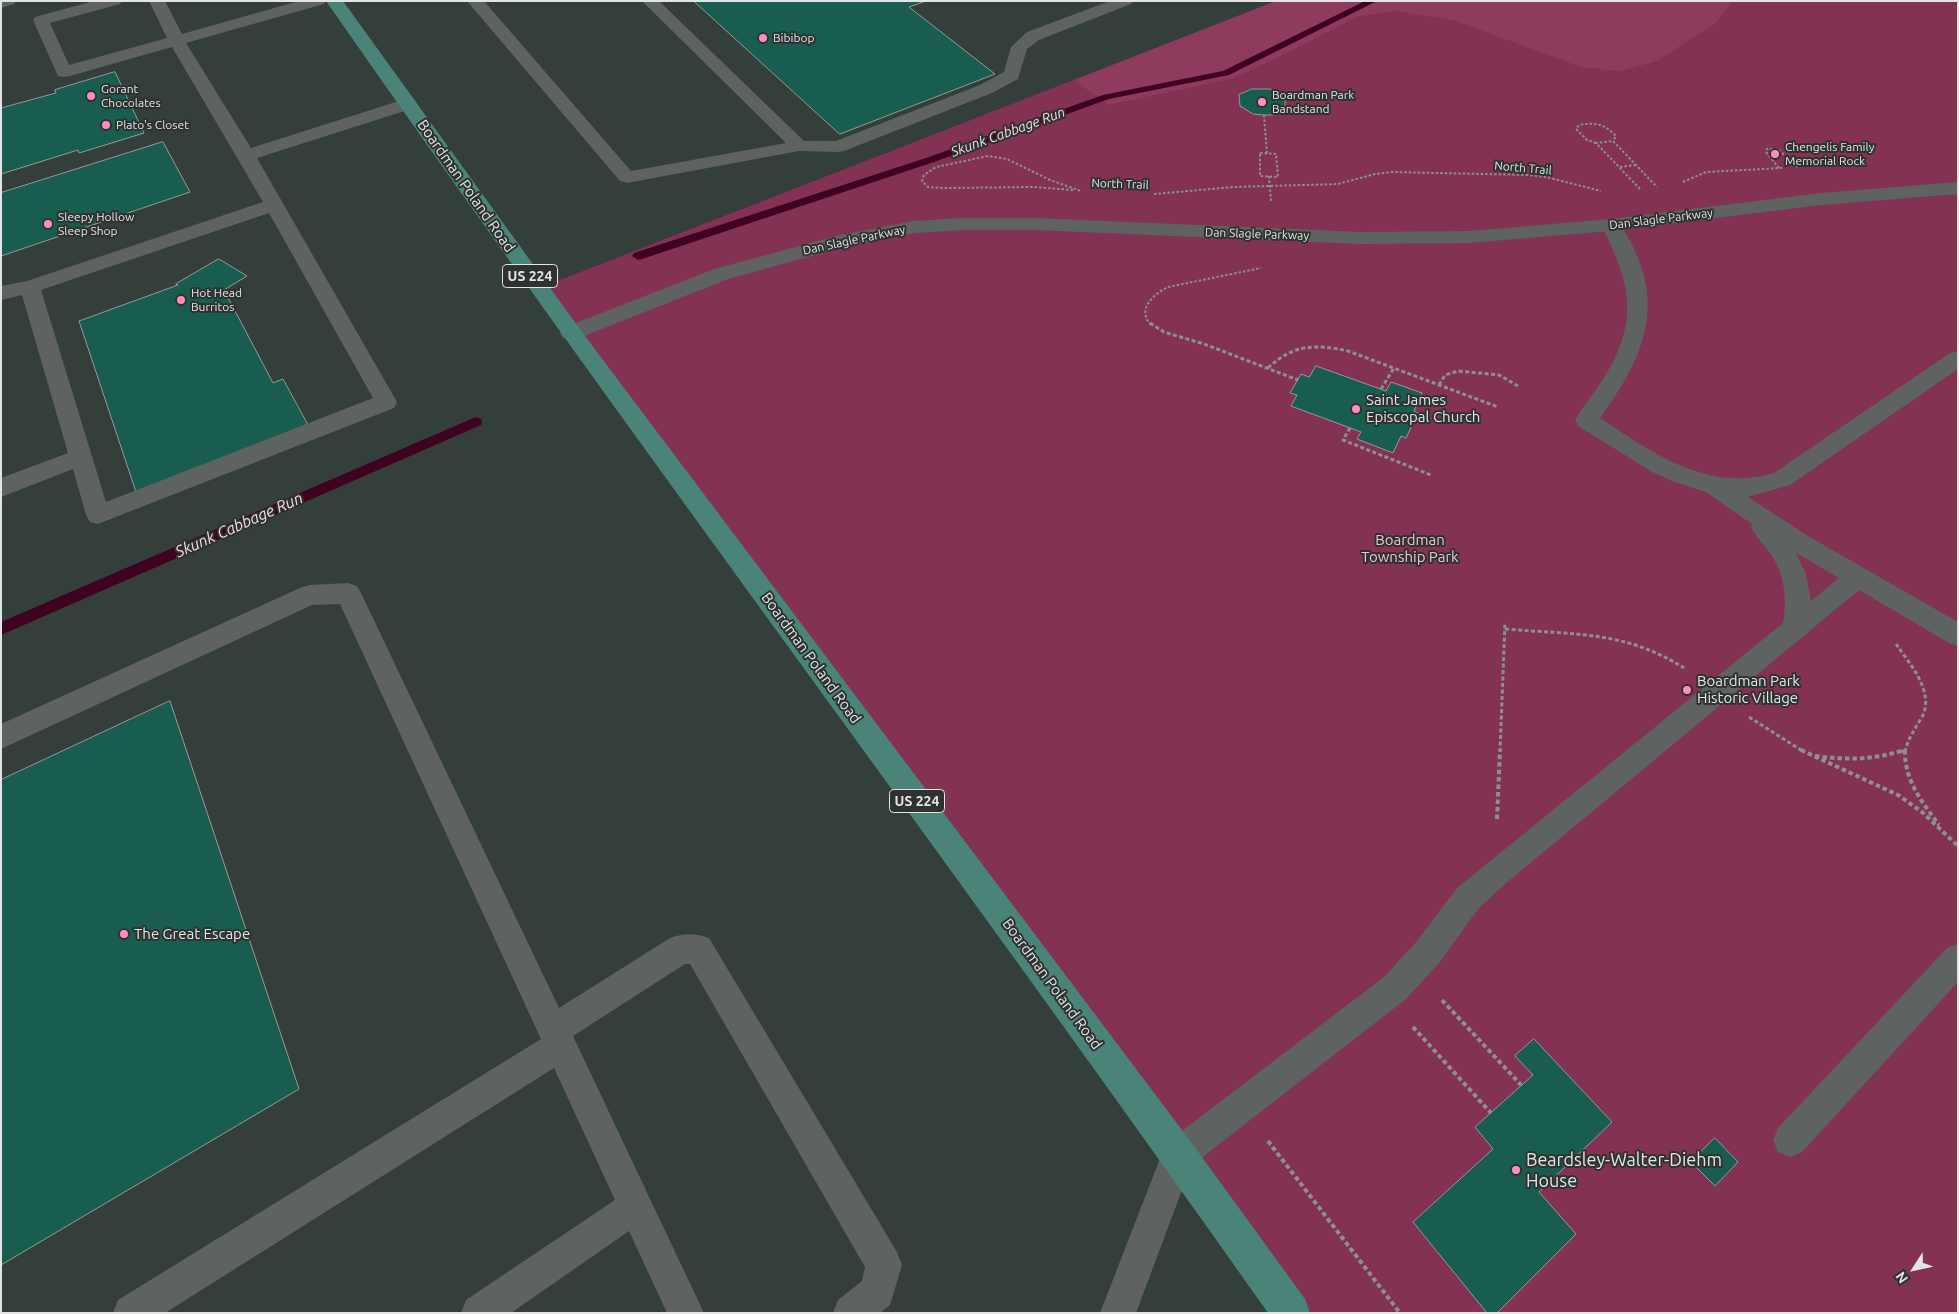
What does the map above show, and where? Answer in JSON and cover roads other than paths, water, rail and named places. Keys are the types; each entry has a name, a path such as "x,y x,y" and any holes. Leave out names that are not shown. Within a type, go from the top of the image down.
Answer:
{"main road":[{"name":"Boardman Poland Road","path":"334,1 571,333 1178,1155 1291,1313"}],"street":[{"name":"Dan Slagle Parkway","path":"571,333 721,274 840,242 914,227 963,224 1034,224 1381,238 1469,237 1611,225 1822,199 1958,188"}],"lane":[{"path":"1,3 8,1"},
{"path":"114,1 41,20 64,72 318,1"},
{"path":"30,287 98,514 386,402 275,205 177,41 157,1"},
{"path":"475,1 627,177 799,146 838,147 986,89 1012,75 1019,47 1033,36 1125,1"},
{"path":"650,1 799,146"},
{"path":"246,155 408,104"},
{"path":"1,293 30,287 275,205"},
{"path":"1611,225 1628,259 1637,290 1637,321 1625,361 1602,400 1586,420 1641,455 1674,472 1714,486 1799,543 1958,635"},
{"path":"1714,486 1750,488 1782,479 1958,358"},
{"path":"1,488 81,458"},
{"path":"1748,510 1770,535 1794,574 1799,594 1799,612 1795,628"},
{"path":"1118,1313 1178,1155 1395,988 1428,952 1468,898 1858,576"},
{"path":"1,738 308,595 348,593 686,1313"},
{"path":"130,1313 556,1038 681,949 698,949 884,1265 877,1292 851,1313"},
{"path":"1790,1140 1958,959"},
{"path":"494,1308 636,1206"}],"waterway":[{"name":"Skunk Cabbage Run","path":"638,256 930,160 1107,97 1226,73 1373,1"},
{"name":"Skunk Cabbage Run","path":"1,629 476,422"}],"place":[{"name":"Bibibop","path":"763,38"},
{"name":"Gorant Chocolates","path":"91,96"},
{"name":"Boardman Park Bandstand","path":"1262,102"},
{"name":"Plato's Closet","path":"106,125"},
{"name":"Chengelis Family Memorial Rock","path":"1775,154"},
{"name":"Sleepy Hollow Sleep Shop","path":"48,224"},
{"name":"Hot Head Burritos","path":"181,300"},
{"name":"Saint James Episcopal Church","path":"1356,409"},
{"name":"Boardman Park Historic Village","path":"1687,690"},
{"name":"The Great Escape","path":"124,934"},
{"name":"Beardsley-Walter-Diehm House","path":"1516,1170"}],"park label":[{"name":"Boardman Township Park","path":"1410,548"}]}
